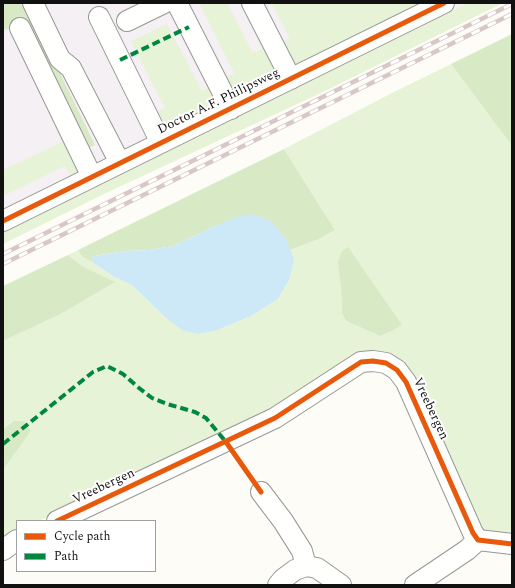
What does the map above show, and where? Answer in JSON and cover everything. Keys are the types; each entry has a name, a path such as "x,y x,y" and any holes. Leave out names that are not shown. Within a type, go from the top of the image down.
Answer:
{"street":[{"path":"33,3 60,59 71,68 120,163"},
{"path":"127,21 164,3"},
{"path":"177,3 230,109"},
{"path":"252,3 291,79"},
{"name":"Doctor A.F. Philipsweg","path":"3,221 291,79 434,5"},
{"path":"99,17 161,143"},
{"path":"20,28 92,176"},
{"name":"Vreebergen","path":"59,520 275,418 361,362 373,361 386,363 397,370 406,382 473,532 478,540"},
{"path":"262,492 302,551 306,566"},
{"path":"415,585 467,550 478,540 512,544"},
{"path":"3,550 16,541"},
{"path":"278,585 295,570 306,566 317,568 341,585"}],"shaded area":[{"path":"3,3 482,3 3,237"}],"green space":[{"path":"3,3 26,3 95,145 88,148 24,24 5,30 3,26"},
{"path":"199,3 227,3 253,53 267,47 274,66 274,72 235,89 224,78 234,73"},
{"path":"271,3 416,3 416,6 297,64 288,62 280,44 290,38"},
{"path":"468,3 503,3 323,92 106,193 3,244 3,233 52,207"},
{"path":"167,24 202,91 211,86 214,93 213,104 211,107 175,125 166,125 159,119 155,112 165,108 131,41"},
{"path":"512,34 512,146 451,64"},
{"path":"451,64 512,146 512,538 484,533 395,358 266,414 41,520 16,520 16,532 3,540 3,470 31,431 12,421 3,429 3,341 61,314 114,282 82,266 68,255 78,250 84,257 113,276 132,285 165,317 198,334 215,331 251,316 278,299 289,280 292,270 294,259 290,250 319,239 335,230 284,149","holes":["341,288 380,336 346,321 342,313"]},
{"path":"59,128 79,173 71,177 65,166 3,196 3,170 62,142 57,129"},
{"path":"284,149 335,230 319,239 290,250 286,239 215,226 173,246 94,256 92,258 92,262 83,257 78,250"},
{"path":"348,247 402,325 380,336 346,321 342,313 338,262 342,251"},
{"path":"68,255 82,266 115,282 61,314 3,341 3,286"},
{"path":"13,421 24,421 31,431 3,470 3,429"}],"water":[{"path":"253,214 271,221 286,239 294,259 289,280 278,299 251,316 215,331 198,334 182,330 165,317 132,285 113,276 92,262 92,258 94,256 173,246 240,216"}],"railway":[{"path":"3,254 512,4"},
{"path":"3,264 512,14"}],"marked path":[{"path":"120,60 189,27"},
{"path":"3,444 93,372 107,366 123,374 152,398 195,412 206,418 226,442"}],"cycle path":[{"path":"3,221 444,3"},
{"path":"59,520 275,418 361,362 373,361 386,363 397,370 406,382 473,533 478,540 512,544"},
{"path":"226,442 261,492"}]}
